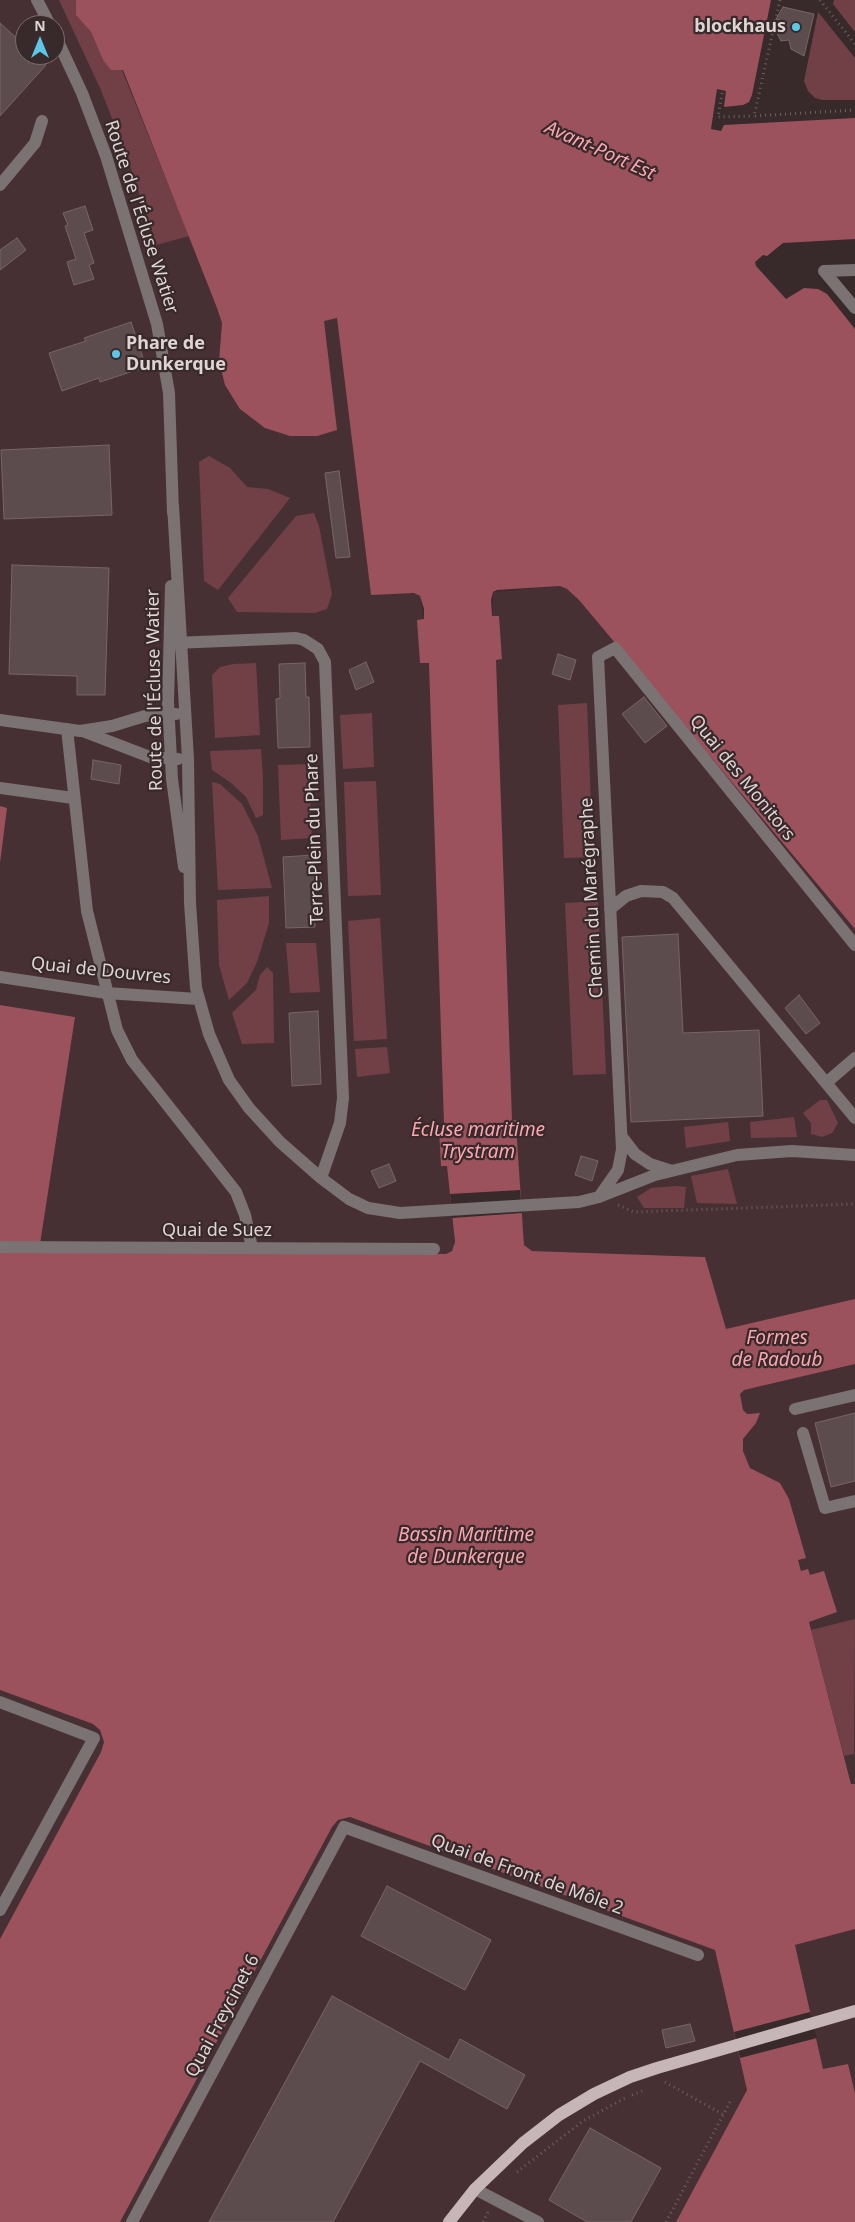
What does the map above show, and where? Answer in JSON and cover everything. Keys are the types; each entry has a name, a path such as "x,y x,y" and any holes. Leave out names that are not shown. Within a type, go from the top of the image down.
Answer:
{"main road":[{"path":"450,2222 475,2189 523,2143 548,2123 584,2100 625,2080 703,2055 855,2011"}],"street":[{"path":"37,0 45,15"},
{"name":"Route de l'Écluse Watier","path":"65,56 82,92 106,156 157,324 170,393 176,643 169,714 175,808 190,903"},
{"path":"0,185 35,143 42,121"},
{"path":"855,270 824,272 855,308"},
{"name":"Terre-Plein du Phare","path":"176,643 296,638 318,648 325,662 343,1098 340,1123 321,1178"},
{"name":"Route de l'Écluse Watier","path":"176,643 186,713 190,903 193,970 198,999 214,1048 236,1090 270,1132 321,1178 349,1199 368,1208 400,1213 572,1203 599,1197 638,1180 669,1170 722,1158 765,1152 814,1151 855,1155"},
{"name":"Quai des Monitors","path":"598,657 615,648 855,945"},
{"name":"Chemin du Marégraphe","path":"598,657 622,1137 622,1155 618,1170 599,1197"},
{"path":"80,731 112,726 145,716 186,713"},
{"path":"0,720 80,731 150,757 188,759"},
{"path":"66,729 87,911 106,993 117,1030 126,1052 236,1192 245,1215 252,1248"},
{"path":"0,788 73,798"},
{"path":"610,909 626,896 641,891 656,890 673,898 855,1118"},
{"name":"Quai de Douvres","path":"0,977 106,993 198,999"},
{"path":"826,1083 855,1058"},
{"path":"622,1137 635,1154 650,1164 669,1170"},
{"name":"Quai de Suez","path":"0,1247 434,1249"},
{"path":"795,1409 855,1395"},
{"path":"803,1433 825,1508 855,1501"},
{"path":"0,1702 94,1738 0,1910"},
{"name":"Quai de Front de Môle 2","path":"344,1828 698,1955"},
{"name":"Quai Freycinet 6","path":"132,2222 344,1828"},
{"path":"475,2189 538,2222"}],"path":[{"path":"754,116 780,0"},
{"path":"820,0 855,44"},
{"path":"722,93 718,117 855,110"},
{"path":"599,1197 634,1212 855,1204"},
{"path":"625,2080 632,2095"},
{"path":"657,2085 666,2082 724,2114"},
{"path":"512,2177 583,2121 649,2088"},
{"path":"666,2222 730,2102"},
{"path":"483,2222 495,2199"}],"shaded area":[{"path":"0,0 76,0 77,15 122,70 222,323 219,361 324,320 337,317 371,594 414,593 420,596 424,619 417,620 429,662 502,659 499,617 492,617 493,592 560,586 567,589 579,600 855,929 855,1799 809,1622 837,1612 810,1575 802,1571 798,1559 805,1558 789,1499 780,1483 750,1468 743,1451 743,1439 756,1423 759,1413 747,1414 743,1410 705,1257 532,1251 524,1245 523,1224 454,1227 454,1247 452,1251 446,1254 0,1251 75,1017 0,1005"},
{"path":"59,0 76,0 77,15 91,32 103,60 122,70 189,236 156,245 127,156 100,88"},
{"path":"834,0 855,0 855,32 833,4"},
{"path":"818,12 855,58 855,100 822,100 815,98 808,91 804,81"},
{"path":"209,456 230,468 247,487 268,489 290,498 218,590 204,581 199,462"},
{"path":"314,513 319,526 332,594 327,609 315,613 237,612 228,598 296,516"},
{"path":"256,663 260,735 215,738 212,675 220,667 233,664"},
{"path":"587,703 593,857 564,858 558,705"},
{"path":"372,713 374,767 343,769 340,715"},
{"path":"261,749 263,815 256,818 246,797 230,782 212,770 210,751"},
{"path":"309,764 312,838 281,840 278,765"},
{"path":"376,781 381,895 348,896 344,782"},
{"path":"212,782 220,784 242,804 258,836 272,888 218,890"},
{"path":"269,896 269,923 257,962 247,983 229,1000 219,965 217,900"},
{"path":"598,901 606,1074 573,1075 565,903"},
{"path":"380,918 387,1039 354,1041 348,921"},
{"path":"286,943 316,943 320,992 290,993"},
{"path":"267,967 273,973 274,1043 242,1044 232,1013 256,990 260,975"},
{"path":"387,1047 390,1073 357,1077 355,1049"},
{"path":"820,1100 827,1100 838,1123 832,1133 822,1137 811,1134 811,1123 803,1113"},
{"path":"794,1117 797,1137 751,1138 750,1122"},
{"path":"728,1122 730,1141 686,1148 684,1127"},
{"path":"728,1169 737,1204 697,1203 691,1176"},
{"path":"686,1187 684,1208 644,1208 637,1197 651,1188"},
{"path":"855,1619 854,1754 844,1756 811,1630"},
{"path":"0,1690 93,1724 100,1730 104,1742 101,1752 0,1939"},
{"path":"350,1817 715,1950 747,2090 676,2222 120,2222 332,1827 338,1820"},
{"path":"855,1929 855,2093 848,2064 823,2070 795,1945"}],"water":[{"path":"76,0 771,0 749,102 743,105 724,107 726,91 717,89 711,129 721,131 724,125 855,118 855,239 783,243 767,256 763,255 755,262 756,266 786,299 804,288 818,289 827,294 855,329 855,929 579,600 567,589 560,586 497,590 493,592 491,600 492,616 499,616 502,659 496,660 512,1120 519,1120 519,1125 516,1125 524,1245 532,1251 705,1257 726,1329 855,1299 855,1364 744,1390 740,1394 743,1410 747,1414 760,1413 756,1423 743,1439 743,1451 750,1468 780,1483 789,1499 806,1558 798,1560 801,1571 808,1569 810,1575 824,1571 837,1612 809,1622 851,1784 855,1784 855,1929 795,1945 823,2069 848,2064 855,2093 855,2222 676,2222 747,2090 715,1950 350,1817 338,1820 332,1827 120,2222 0,2222 0,1939 101,1752 104,1742 100,1730 93,1724 0,1690 0,1251 446,1254 452,1251 455,1242 447,1166 441,1166 439,1129 437,1128 437,1125 444,1124 429,663 420,663 417,620 424,619 424,609 420,596 414,593 371,595 337,318 324,321 337,430 317,436 290,436 265,428 240,409 225,385 219,361 222,323 217,308 123,70 111,70 103,60 91,32 76,15"},
{"path":"0,806 7,808 0,863"},
{"path":"0,1005 75,1017 40,1244 0,1244"}],"pier":[{"path":"520,1190 522,1213 452,1218 450,1194"},
{"path":"810,2012 817,2038 740,2058 734,2032"}],"building":[{"name":"blockhaus","path":"783,7 814,14 804,56 791,49 789,40 781,41 777,33 783,21 776,19"},
{"path":"0,23 15,37 15,65 46,65 0,116"},
{"path":"85,206 93,230 84,233 94,263 89,265 94,279 74,285 67,262 76,259 65,226 68,225 63,213"},
{"path":"17,238 26,250 0,270 0,250"},
{"path":"131,322 146,367 100,382 99,378 62,391 49,353 86,341 84,338"},
{"path":"109,445 112,515 4,519 1,450"},
{"path":"339,471 350,557 336,558 325,473"},
{"path":"12,565 109,568 105,695 77,695 77,676 9,674"},
{"path":"558,654 576,660 570,680 552,674"},
{"path":"366,662 374,682 356,690 349,670"},
{"path":"305,663 306,697 309,697 310,747 278,748 276,699 280,698 279,664"},
{"path":"644,697 667,726 645,743 622,714"},
{"path":"93,760 121,765 119,784 91,779"},
{"path":"313,855 315,927 286,928 283,857"},
{"path":"678,934 683,1033 759,1030 763,1116 631,1122 622,937"},
{"path":"799,995 820,1023 806,1034 785,1008"},
{"path":"318,1011 321,1084 292,1086 289,1013"},
{"path":"581,1156 598,1161 592,1181 575,1175"},
{"path":"389,1164 396,1181 379,1188 371,1171"},
{"path":"855,1413 855,1481 831,1487 815,1423"},
{"path":"387,1886 491,1940 465,1990 361,1936"},
{"path":"332,1996 449,2060 460,2039 525,2075 507,2109 420,2061 333,2222 209,2222"},
{"path":"690,2024 695,2041 666,2048 662,2030"},
{"path":"590,2128 661,2168 631,2222 587,2222 549,2200"}],"place":[{"name":"blockhaus","path":"796,27"},
{"name":"Phare de Dunkerque","path":"116,354"}],"water label":[{"name":"Avant-Port Est","path":"600,151"},
{"name":"Écluse maritime Trystram","path":"478,1142"},
{"name":"Formes de Radoub","path":"777,1350"},
{"name":"Bassin Maritime de Dunkerque","path":"466,1547"}]}
